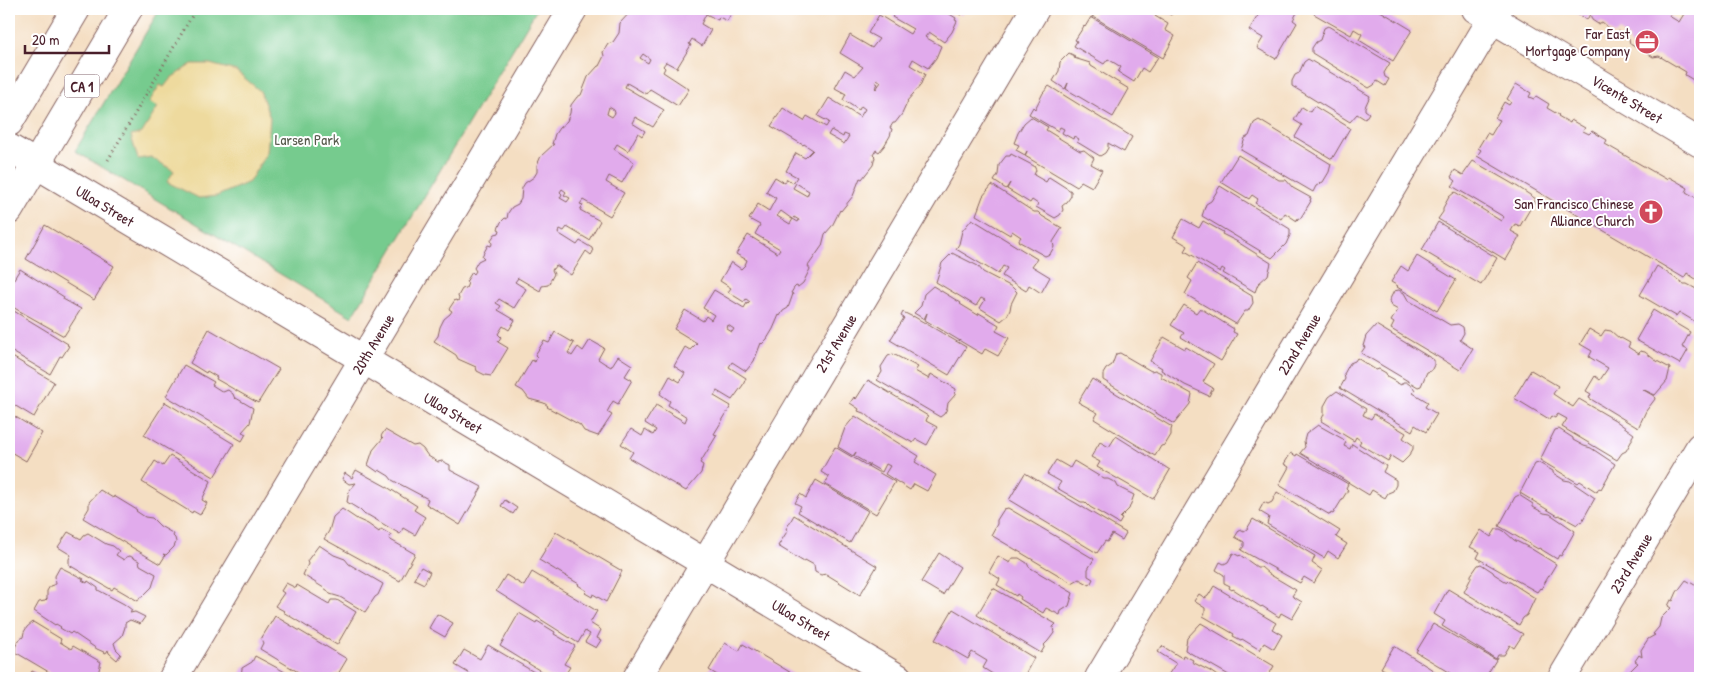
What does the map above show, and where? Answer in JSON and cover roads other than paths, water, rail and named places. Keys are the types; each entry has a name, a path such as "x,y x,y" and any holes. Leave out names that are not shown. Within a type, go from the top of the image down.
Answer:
{"main road":[{"path":"9,122 76,9"},
{"name":"CA 1","path":"9,210 128,9"},
{"name":"20th Avenue","path":"173,678 573,9"},
{"name":"21st Avenue","path":"636,678 1035,9"},
{"name":"Vicente Street","path":"1489,12 1700,143"},
{"name":"22nd Avenue","path":"1099,678 1489,12"},
{"name":"Ulloa Street","path":"9,148 898,678"},
{"name":"23rd Avenue","path":"1562,678 1700,447"}],"place":[{"name":"Far East Mortgage Company","path":"1647,42"},
{"name":"San Francisco Chinese Alliance Church","path":"1651,212"}],"park label":[{"name":"Larsen Park","path":"307,139"}]}
